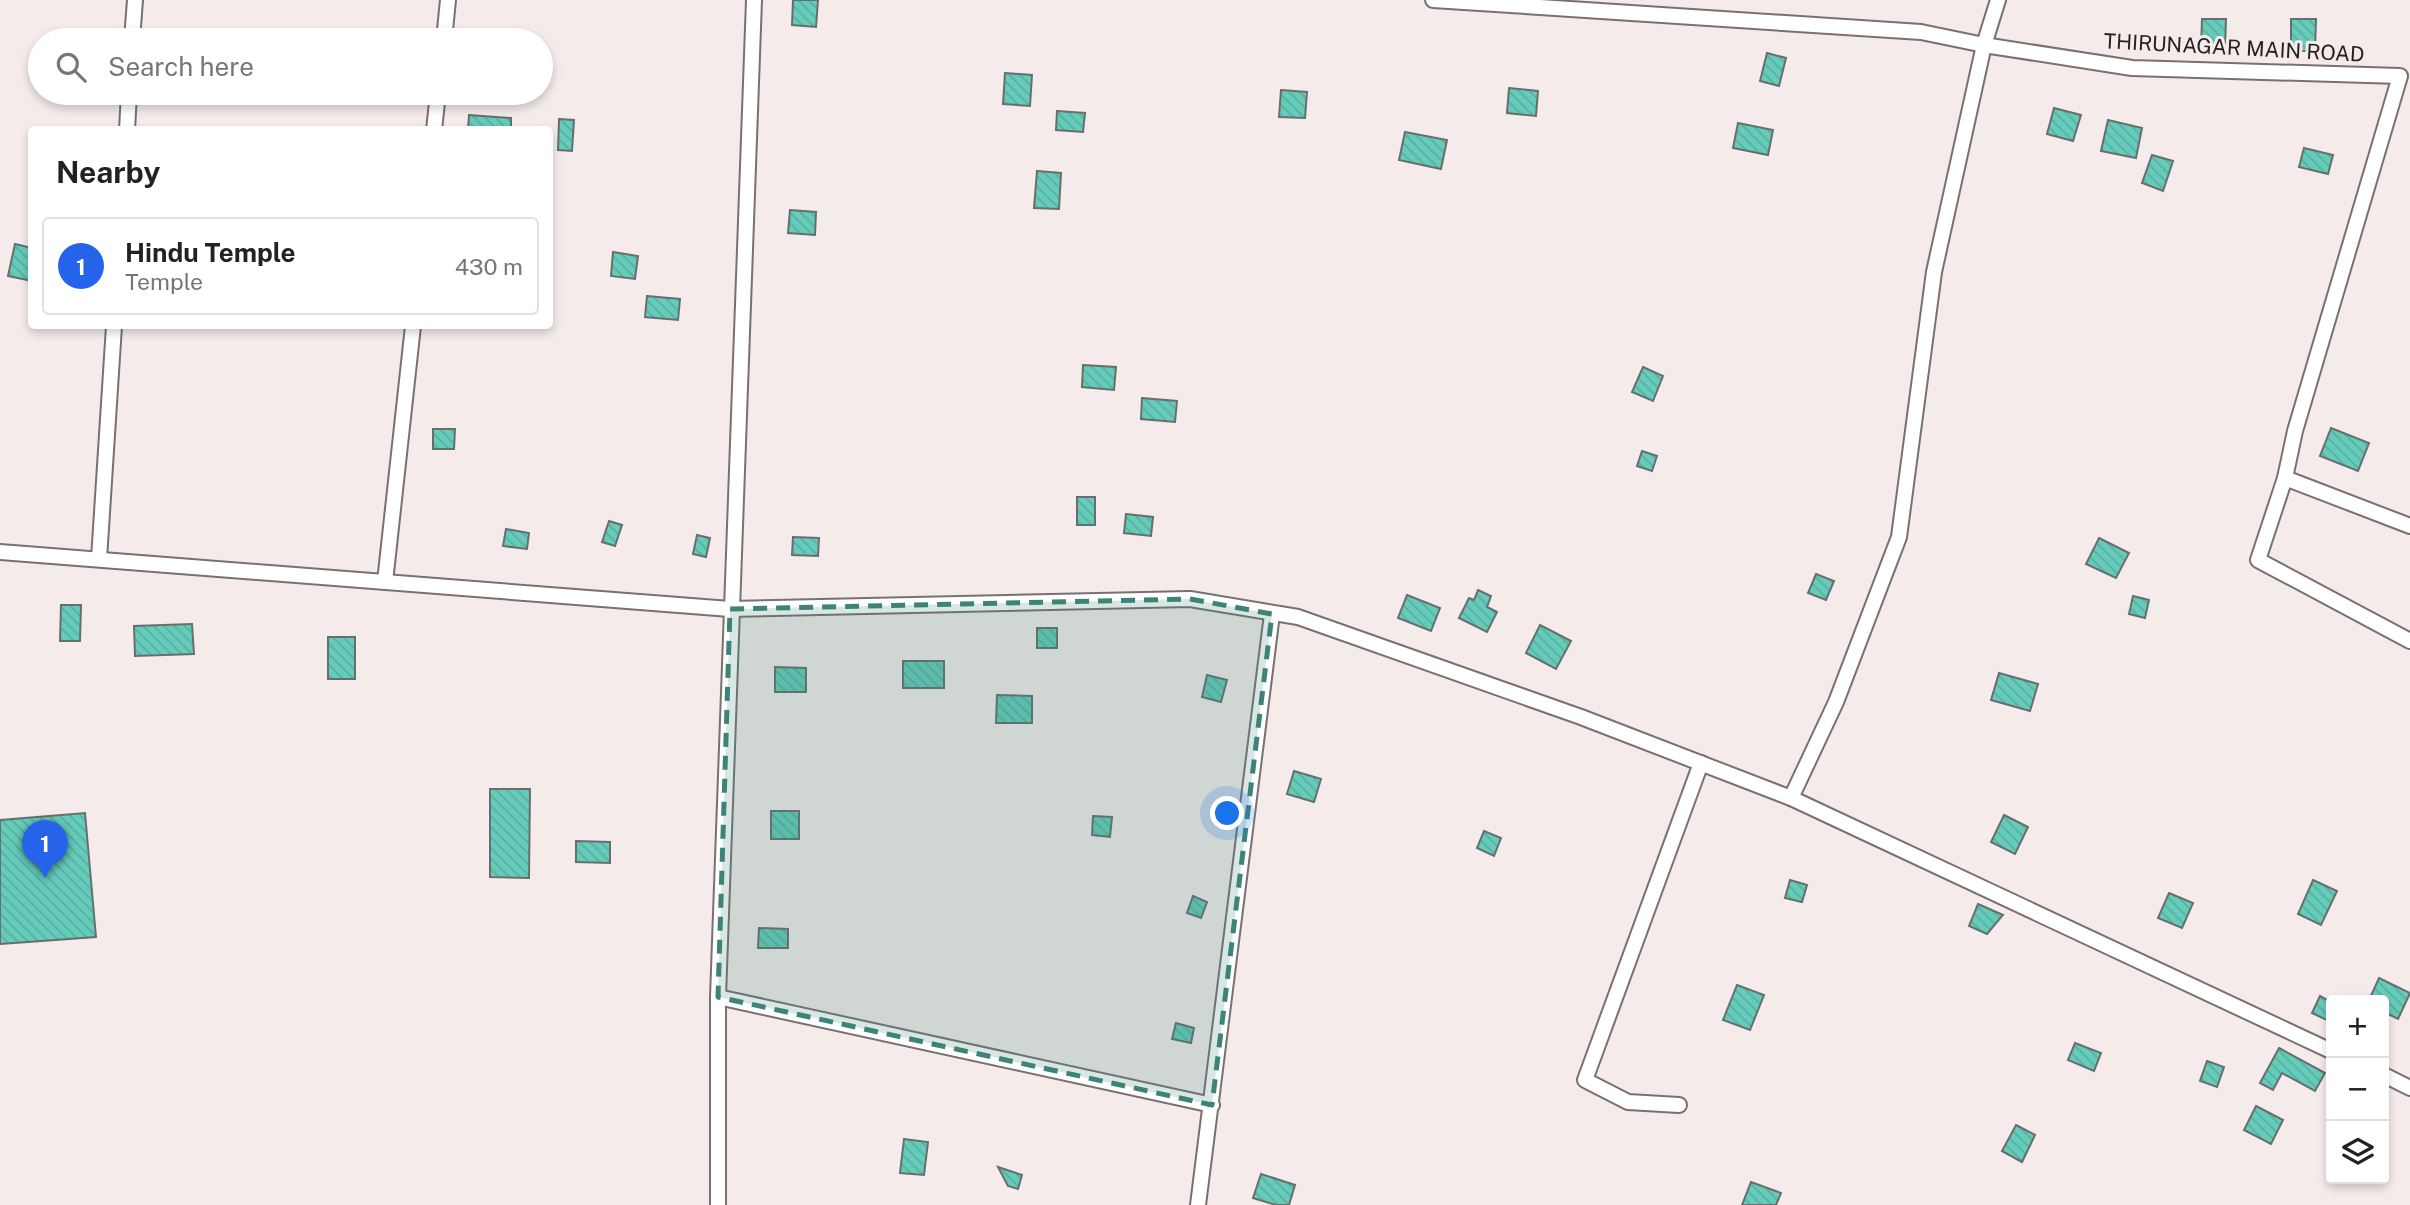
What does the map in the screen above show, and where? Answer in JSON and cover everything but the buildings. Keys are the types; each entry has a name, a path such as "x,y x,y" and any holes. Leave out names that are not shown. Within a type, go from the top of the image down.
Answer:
{"street":[{"path":"133,28 135,0"},
{"path":"445,28 448,0"},
{"path":"718,1205 718,997 754,0"},
{"name":"THIRUNAGAR MAIN ROAD","path":"1433,0 1921,32 1984,45 2132,68 2405,77 2295,430 2285,478 2258,560 2410,641"},
{"path":"1791,797 1836,702 1899,537 1934,272 1984,45 1998,0"},
{"path":"127,126 128,105"},
{"path":"434,126 437,105"},
{"path":"99,559 114,329"},
{"path":"385,582 412,329"},
{"path":"2285,478 2410,526"},
{"path":"0,552 730,609 1189,599 1311,622 1791,797 2326,1049"},
{"path":"1202,1204 1272,614"},
{"path":"1679,1105 1628,1102 1586,1080 1701,763"},
{"path":"718,997 1212,1105"},
{"path":"2389,1078 2410,1088"}],"highlighted area":[{"path":"1190,599 1272,614 1212,1105 718,997 730,609"}],"place":[{"name":"Hindu Temple","path":"45,878"}]}
